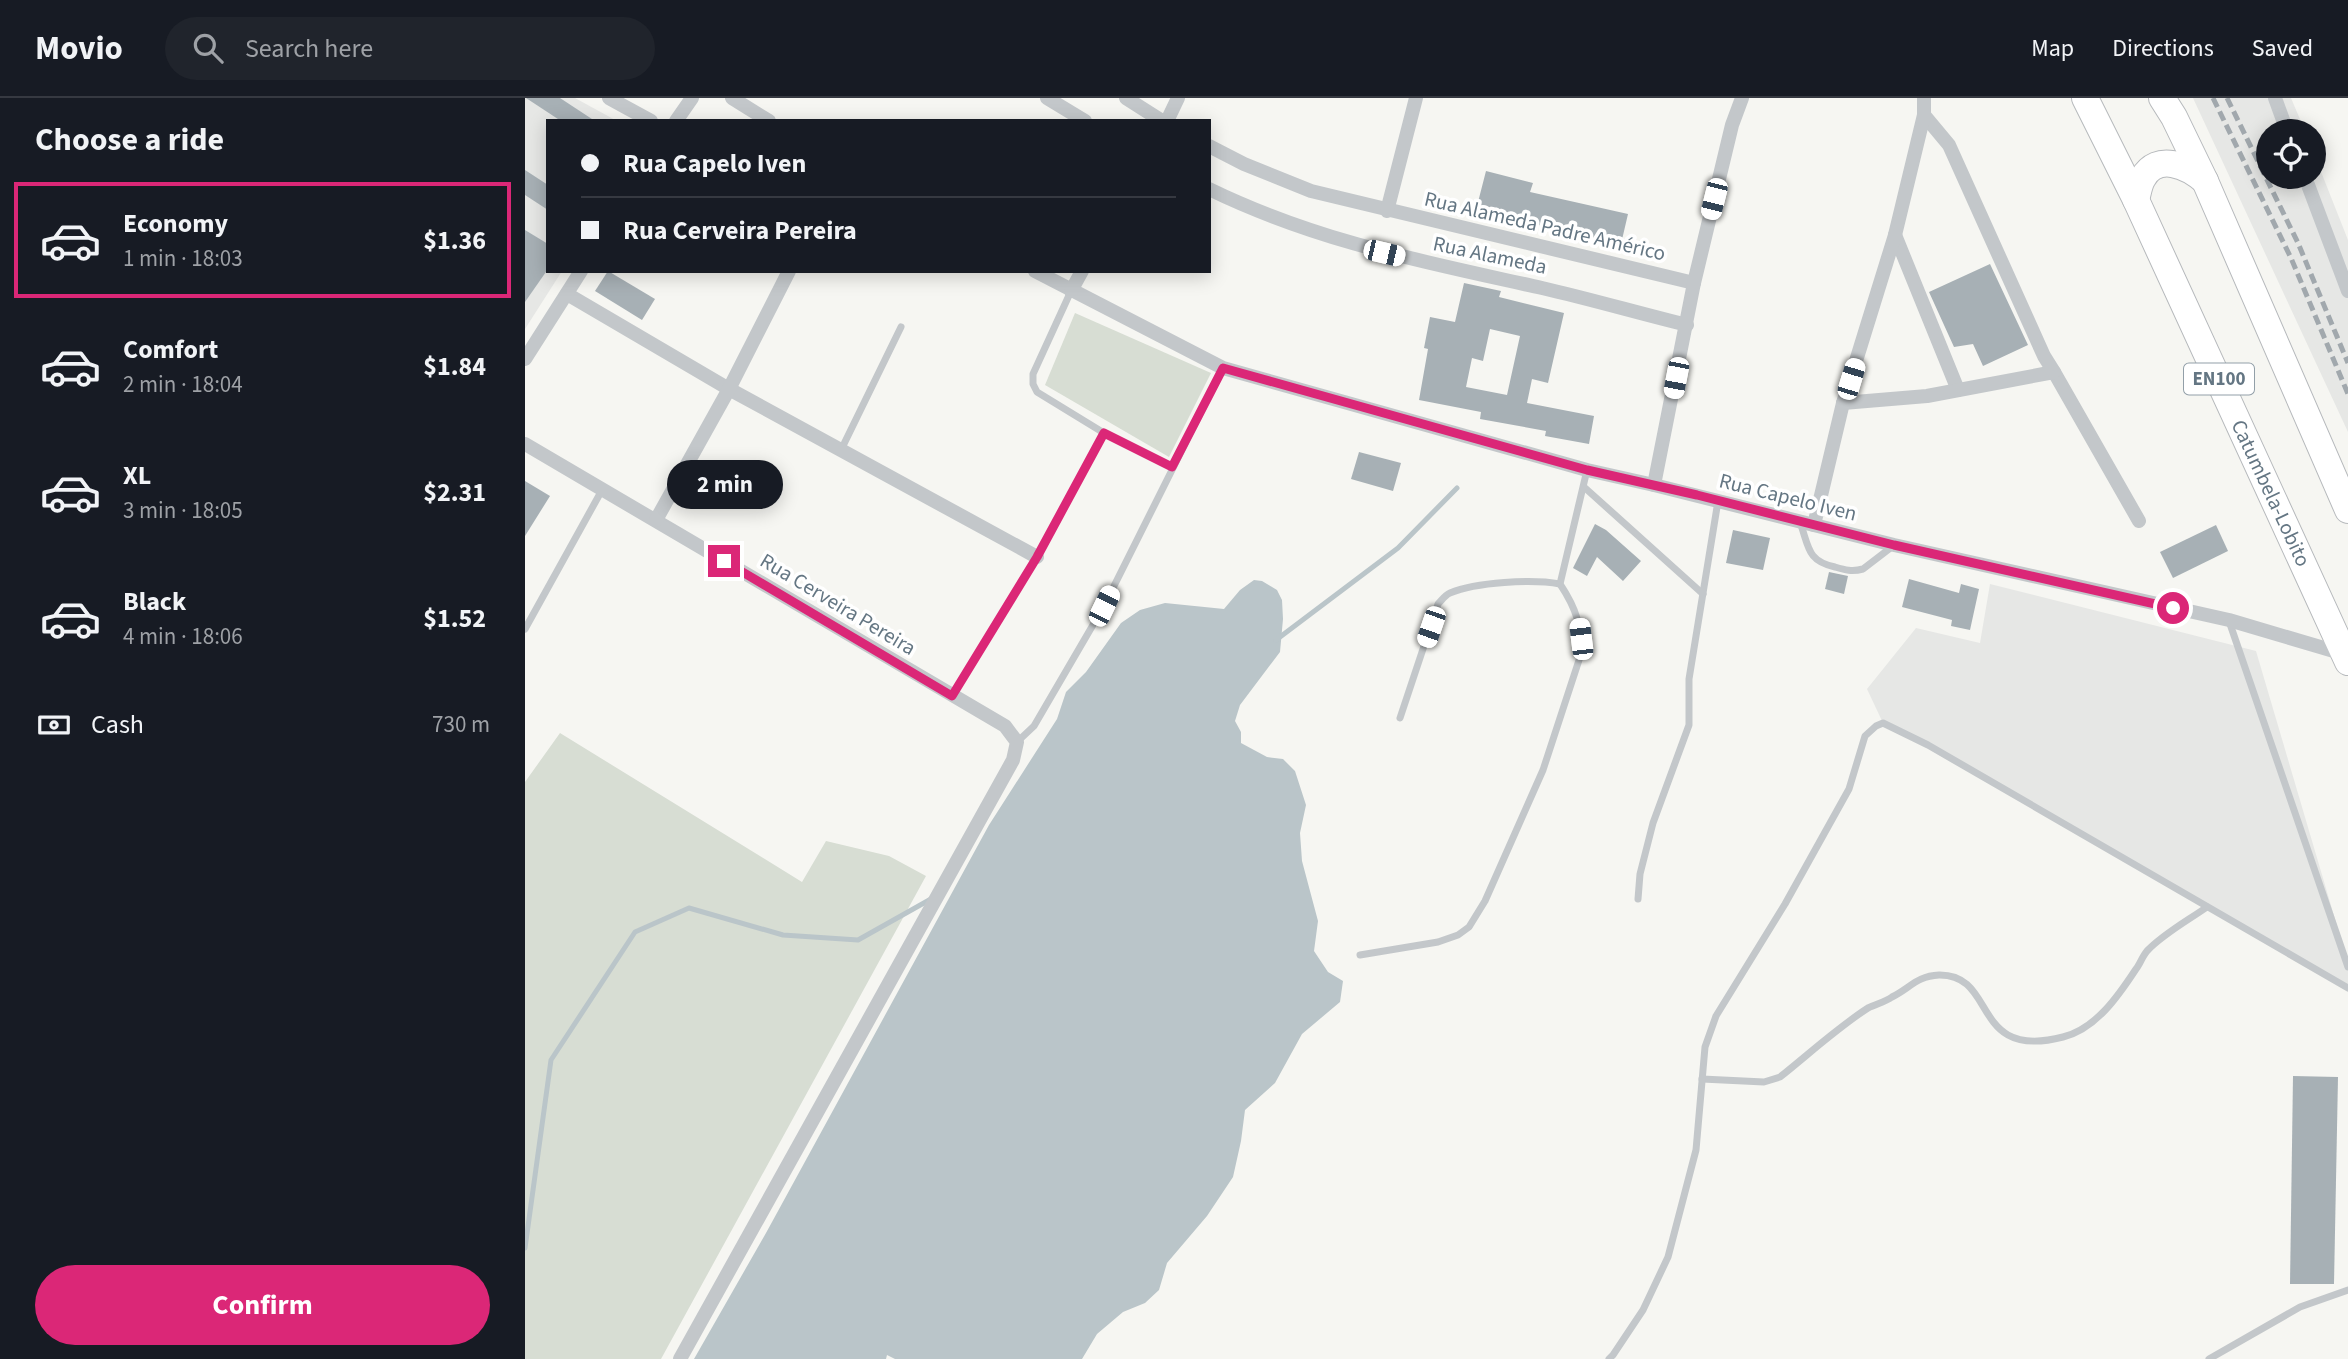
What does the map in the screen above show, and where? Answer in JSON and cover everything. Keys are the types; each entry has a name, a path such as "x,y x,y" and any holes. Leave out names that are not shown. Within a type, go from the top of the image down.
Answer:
{"highway":[{"name":"Catumbela-Lobito","path":"2085,98 2136,200 2346,658"},
{"name":"EN100","path":"2162,98 2205,181 2348,510"},
{"path":"2136,200 2142,179 2151,169 2165,164 2178,164 2192,170 2205,181"}],"street":[{"path":"609,98 647,119"},
{"path":"677,119 692,98"},
{"path":"732,98 766,119"},
{"path":"1047,98 1082,119"},
{"path":"1126,98 1162,119"},
{"path":"1166,119 1178,98"},
{"path":"1211,147 1244,164 1311,191 1387,211 1416,98"},
{"path":"1654,485 1694,283 1732,125 1742,98"},
{"path":"1807,523 1895,235 1924,115 1924,98"},
{"path":"2275,98 2283,119"},
{"path":"1924,115 1949,145 2044,356 2139,521"},
{"path":"2310,189 2344,267 2348,291"},
{"name":"Rua Alameda","path":"1211,190 1292,226 1384,253 1543,288 1687,325"},
{"name":"Rua Alameda Padre Américo","path":"1387,211 1694,283"},
{"path":"1895,235 1958,390"},
{"path":"525,359 580,273"},
{"path":"656,520 730,389 788,273"},
{"name":"Rua Capelo Iven","path":"1039,273 1223,368 1587,470 1894,545 2229,621 2346,658"},
{"path":"1071,291 1081,273"},
{"path":"567,294 730,389 1037,557"},
{"path":"1843,403 1927,396 2054,372"},
{"name":"Rua Cerveira Pereira","path":"525,444 1005,726 1017,742"},
{"path":"680,1359 1013,760 1017,742"}],"lane":[{"path":"1071,291 1033,374 1033,384 1037,392 1104,433 1172,467"},
{"path":"841,450 901,327"},
{"path":"1017,742 1034,726 1104,606 1223,368"},
{"path":"952,696 1037,557 1104,433"},
{"path":"1560,584 1587,470"},
{"path":"1584,487 1703,594"},
{"path":"525,629 603,489"},
{"path":"1638,899 1640,874 1653,823 1689,725 1689,679 1718,501"},
{"path":"1807,523 1815,560 1830,566 1850,571 1863,569 1894,545"},
{"path":"1360,955 1438,942 1458,935 1468,928 1485,901 1543,770 1580,657 1579,621 1572,602 1560,584 1542,581 1505,583 1447,594 1439,604 1400,718"},
{"path":"2229,621 2348,967"},
{"path":"1609,1359 1643,1310 1668,1257 1696,1150 1705,1047 1716,1016 1785,904 1849,789 1865,736 1875,726 1883,723 1940,752 2348,988"},
{"path":"1702,1080 1764,1083 1780,1077 1869,1008 1893,997 1916,980 1939,975 1957,977 1966,983 1976,994 1989,1018 2006,1035 2030,1043 2066,1037 2088,1024 2115,1000 2146,953 2207,907"},
{"path":"2209,1359 2300,1307 2348,1290"}],"shaded area":[{"path":"525,98 575,98 613,119 546,119 546,273 561,273 525,329"},
{"path":"2193,98 2291,98 2300,119 2256,119 2256,189 2326,189 2326,184 2348,240 2348,432"},
{"path":"1075,313 1211,373 1169,457 1045,385"},
{"path":"1254,580 1262,581 1277,590 1282,600 1280,652 1240,705 1235,721 1241,732 1241,743 1267,757 1283,759 1295,771 1306,805 1300,833 1302,861 1318,921 1314,951 1328,972 1343,981 1340,1002 1302,1034 1275,1083 1245,1110 1233,1177 1207,1216 1167,1263 1159,1290 1145,1303 1123,1312 1097,1334 1082,1359 895,1359 887,1355 886,1359 694,1359 989,825 1057,719 1066,692 1086,672 1121,623 1140,610 1165,603 1224,609 1240,590"},
{"path":"1990,584 2256,651 2348,963 2348,988 1883,723 1867,689 1916,628 1980,643"},
{"path":"560,733 802,882 826,841 889,856 926,876 661,1359 525,1359 525,782"}],"building":[{"path":"526,98 560,98 592,119 558,119"},
{"path":"525,170 546,184 546,209 525,195"},
{"path":"1486,171 1533,183 1530,192 1628,214 1621,244 1534,224 1535,220 1477,206"},
{"path":"525,230 546,243 546,272 525,302"},
{"path":"1990,264 2028,345 1983,366 1973,344 1954,347 1929,292"},
{"path":"607,273 611,273 655,299 642,320 595,291"},
{"path":"1464,283 1501,291 1499,297 1564,313 1548,383 1532,379 1527,403 1594,416 1589,444 1545,436 1546,431 1480,419 1481,412 1419,400 1428,349 1424,348 1430,317 1455,322","holes":["1490,329 1520,336 1507,395 1466,387 1472,358 1483,361"]},
{"path":"1359,452 1401,463 1393,491 1351,479"},
{"path":"525,481 550,496 525,536"},
{"path":"1595,524 1606,530 1641,561 1623,581 1597,557 1587,576 1573,568"},
{"path":"2216,525 2228,551 2173,578 2160,552"},
{"path":"1733,530 1770,538 1763,570 1726,563"},
{"path":"1829,572 1848,576 1844,594 1825,589"},
{"path":"1909,579 1959,593 1961,584 1979,589 1970,630 1951,626 1952,620 1902,607"},
{"path":"2293,1076 2338,1077 2334,1284 2290,1284"}],"waterway":[{"path":"1276,640 1398,548 1457,488"},
{"path":"525,1248 551,1060 635,932 689,908 783,935 858,940 931,899"}],"railway":[{"path":"2213,98 2291,258 2348,394"},
{"path":"2227,98 2298,243 2348,363"}],"route":[{"path":"724,561 952,696 1037,557 1104,433 1172,467 1223,368 1587,470 1894,545 2173,608"}]}
